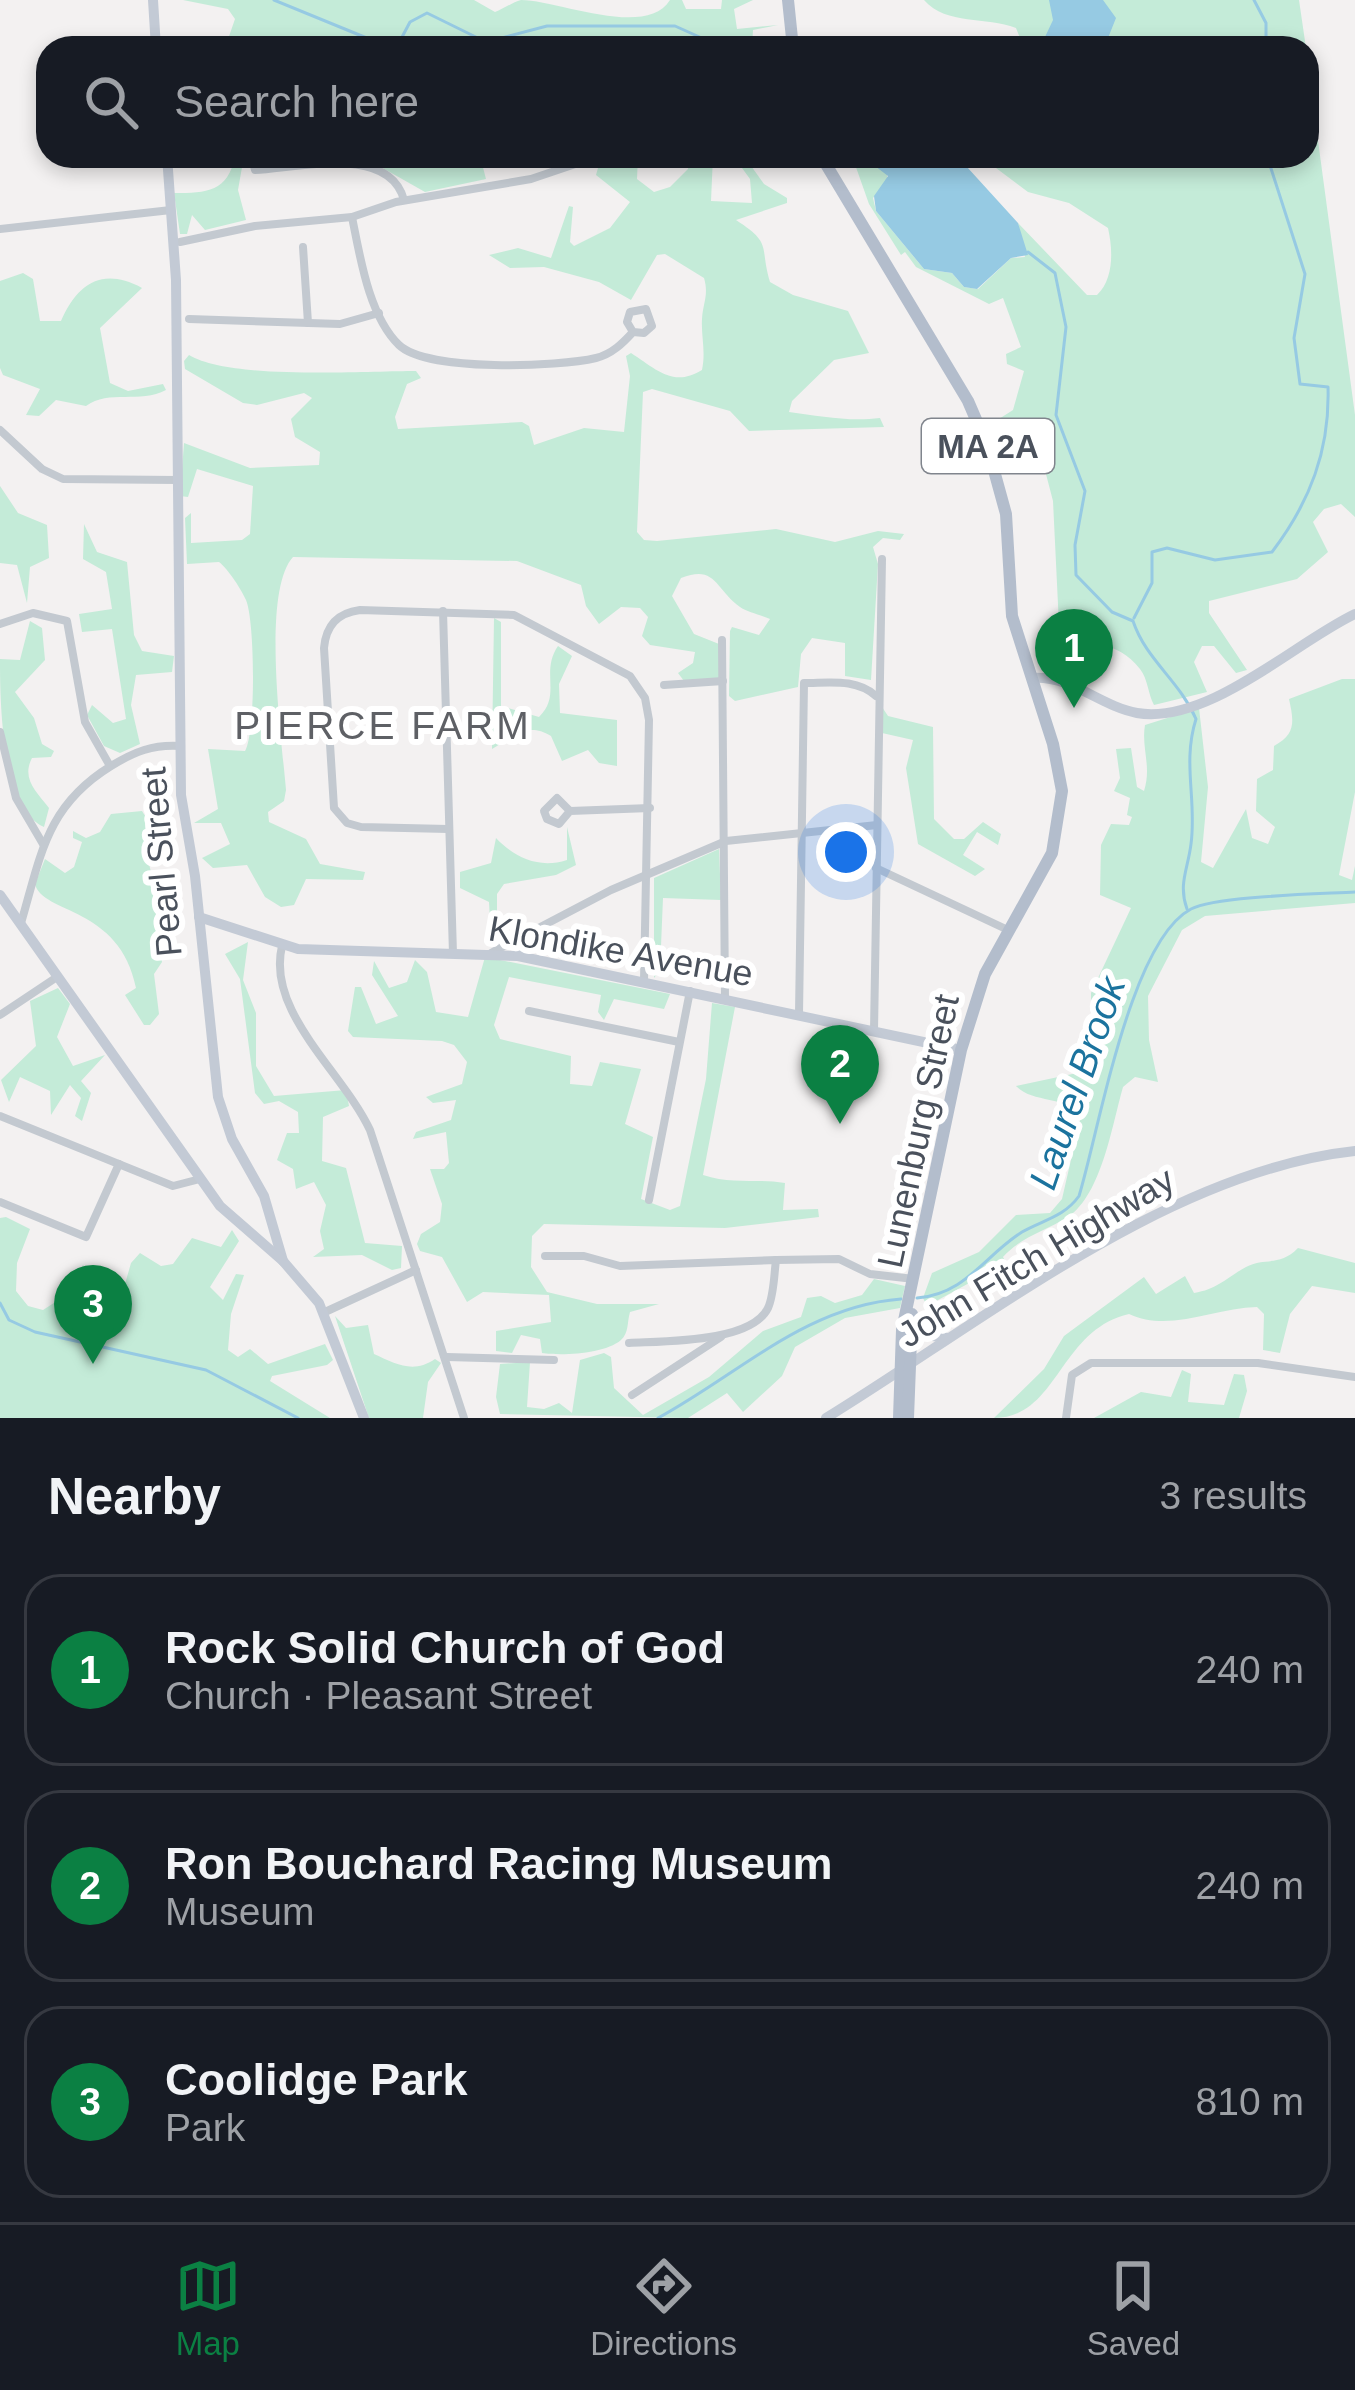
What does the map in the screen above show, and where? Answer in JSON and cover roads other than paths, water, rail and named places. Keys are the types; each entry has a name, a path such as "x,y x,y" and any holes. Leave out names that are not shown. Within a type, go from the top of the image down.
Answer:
{"main road":[{"path":"788,0 792,36"},
{"name":"MA 2A","path":"828,168 977,419 1004,502 1010,606 1032,678"},
{"name":"Lunenburg Street","path":"899,1418 915,1284 962,1050 980,986 1054,846 1062,804 1059,771 1032,678"},
{"name":"Lunenburg Street","path":"904,1371 908,1418"}],"street":[{"path":"153,0 155,36"},
{"name":"Pearl Street","path":"168,168 181,795 218,1097 269,1211 283,1262"},
{"path":"254,168 299,168"},
{"path":"371,168 397,183 404,200"},
{"path":"180,242 255,226 352,217 404,200 531,179 564,168"},
{"path":"0,229 171,210"},
{"path":"352,217 379,313 408,353 452,365 591,359 613,351 633,332"},
{"path":"303,247 308,323"},
{"path":"189,319 355,322 379,313"},
{"path":"0,430 42,469 63,479 178,480"},
{"path":"874,1030 882,559"},
{"path":"443,611 453,953"},
{"path":"0,624 33,613 67,622 85,722 110,766"},
{"path":"448,829 361,827 338,814 332,800 324,648 331,625 347,613 514,615 614,665 641,689 649,720 650,808 644,981"},
{"path":"1032,678 1060,680 1139,713 1189,705 1256,674 1355,614"},
{"path":"722,640 725,998"},
{"path":"664,685 723,681"},
{"path":"799,1014 804,683 865,686 878,698"},
{"path":"0,732 16,798 44,845"},
{"path":"21,924 44,845 67,800 110,766 149,747 181,746"},
{"path":"570,812 650,808"},
{"path":"491,953 648,873 726,841 877,825"},
{"path":"876,868 1010,931"},
{"path":"0,895 200,1179 283,1262 325,1312 364,1418"},
{"name":"Klondike Avenue","path":"199,917 282,946 354,954 518,956 962,1050"},
{"path":"518,956 521,936"},
{"path":"282,946 279,969 286,1003 360,1107 464,1418"},
{"path":"0,1015 57,977"},
{"path":"649,1200 690,991"},
{"path":"529,1011 679,1042"},
{"path":"0,1116 173,1186 200,1179"},
{"name":"John Fitch Highway","path":"826,1418 1184,1200 1268,1168 1355,1151"},
{"path":"0,1202 86,1237 119,1164"},
{"path":"242,1224 261,1221 269,1211"},
{"path":"545,1256 584,1256 620,1266 839,1259 870,1274 915,1284"},
{"path":"632,1395 765,1313 776,1260"},
{"path":"325,1312 416,1270"},
{"path":"911,1311 922,1333 934,1339 963,1334"},
{"path":"629,1343 721,1337"},
{"path":"447,1357 554,1360"},
{"path":"1066,1418 1073,1371 1091,1363 1258,1363 1355,1377"}],"water":[{"path":"1049,0 1103,0 1116,18 1109,36 1045,36 1053,20"},
{"path":"878,168 968,168 1018,223 1028,255 1011,258 977,289 964,287 952,273 924,269 876,211 874,196 888,176"}],"waterway":[{"path":"274,0 362,36"},
{"path":"1254,0 1266,23 1266,36"},
{"path":"403,36 410,22 427,13 474,36"},
{"path":"509,36 547,26 675,26 697,36"},
{"path":"1134,618 1152,583 1152,552 1167,548 1215,560 1272,552 1315,474 1325,432 1328,387 1300,384 1294,338 1305,274 1271,168"},
{"path":"1028,252 1055,273 1066,327 1056,415 1085,491 1075,545 1076,575 1112,612 1133,621 1196,719 1190,751 1187,909"},
{"name":"Laurel Brook","path":"917,1298 962,1282 1022,1232 1060,1213 1079,1196 1134,997 1169,928 1191,909 1204,905 1355,892"},
{"name":"Laurel Brook","path":"658,1418 804,1328 867,1304 901,1299"},
{"name":"Laurel Brook","path":"0,1303 9,1320 35,1332 206,1370 298,1418"}],"place":[{"name":"Rock Solid Church of God","path":"1074,708"},
{"name":"Ron Bouchard Racing Museum","path":"840,1124"},
{"name":"Coolidge Park","path":"93,1364"}],"district":[{"name":"PIERCE FARM","path":"383,725"}]}
